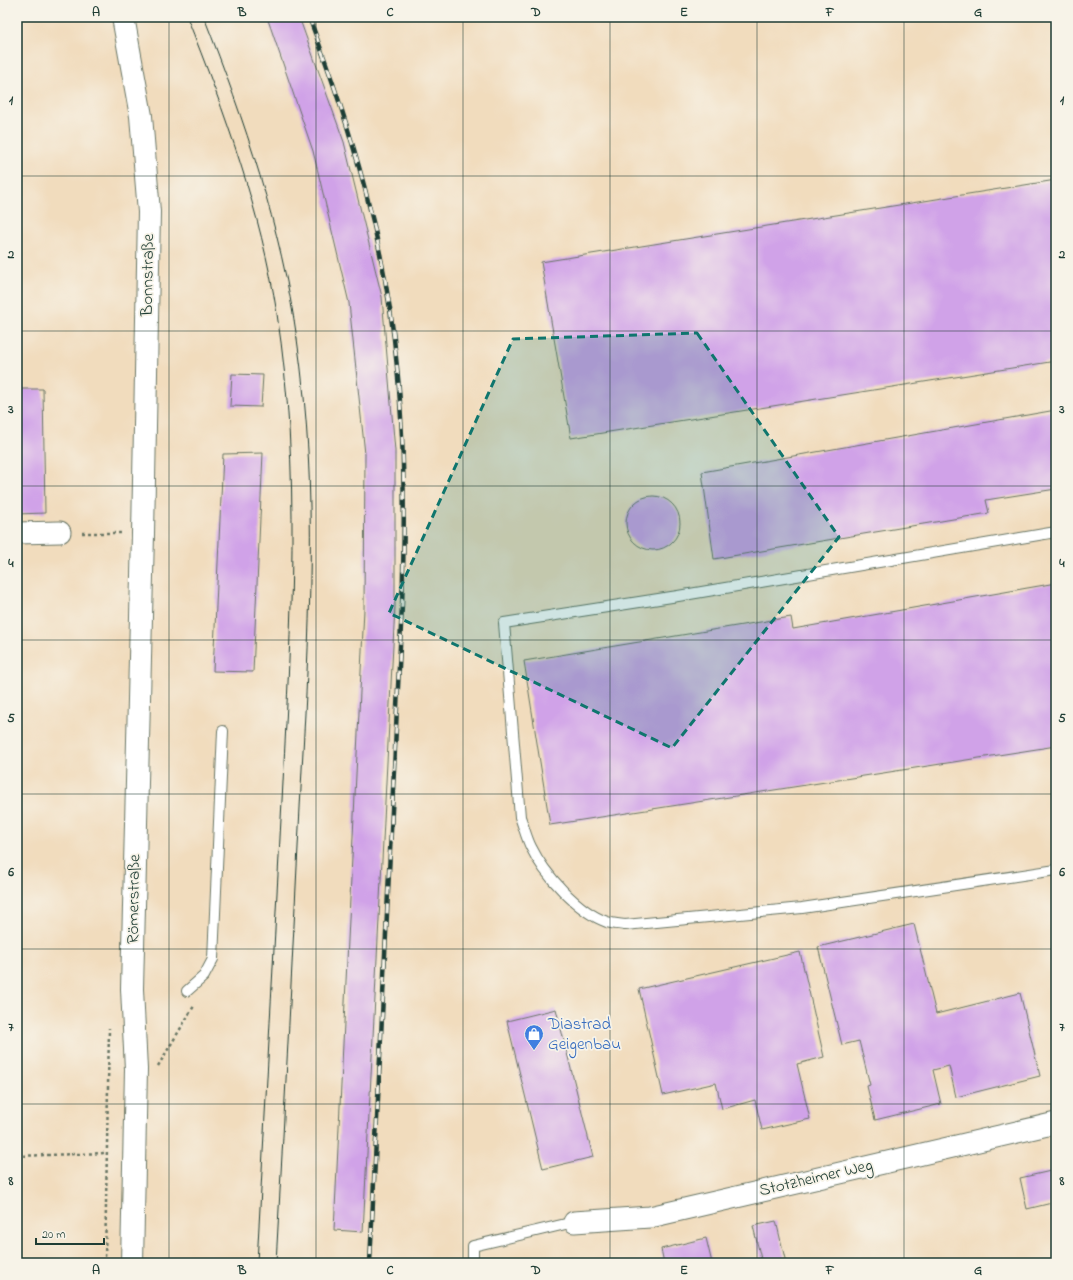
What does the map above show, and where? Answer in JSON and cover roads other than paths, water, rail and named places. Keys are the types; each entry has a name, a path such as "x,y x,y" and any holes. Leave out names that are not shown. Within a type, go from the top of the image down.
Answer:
{"main road":[{"name":"Bonnstraße","path":"123,17 141,116 149,212 133,534"},
{"name":"Römerstraße","path":"132,1263 136,1069 132,981 133,534"}],"street":[{"path":"17,532 60,532"},
{"name":"Stotzheimer Weg","path":"574,1222 650,1217 1056,1123"}],"lane":[{"path":"1056,532 678,596 504,623 520,817 531,846 558,885 576,903 590,913 607,922 625,925 802,908 1056,870"},
{"path":"187,990 204,976 213,959 223,731"},
{"path":"473,1263 473,1246 574,1222"}],"tram line":[{"path":"187,17 228,126 252,200 262,238 277,314 289,431 292,489 289,665 257,1263"},
{"path":"204,17 234,96 260,175 281,256 297,339 304,395 308,451 310,564 307,676 276,1263"}],"railway":[{"path":"309,17 353,145 376,233 392,322 402,426 404,516 402,605 370,1263"}],"place":[{"name":"Diastrad Geigenbau","path":"534,1051"}]}
